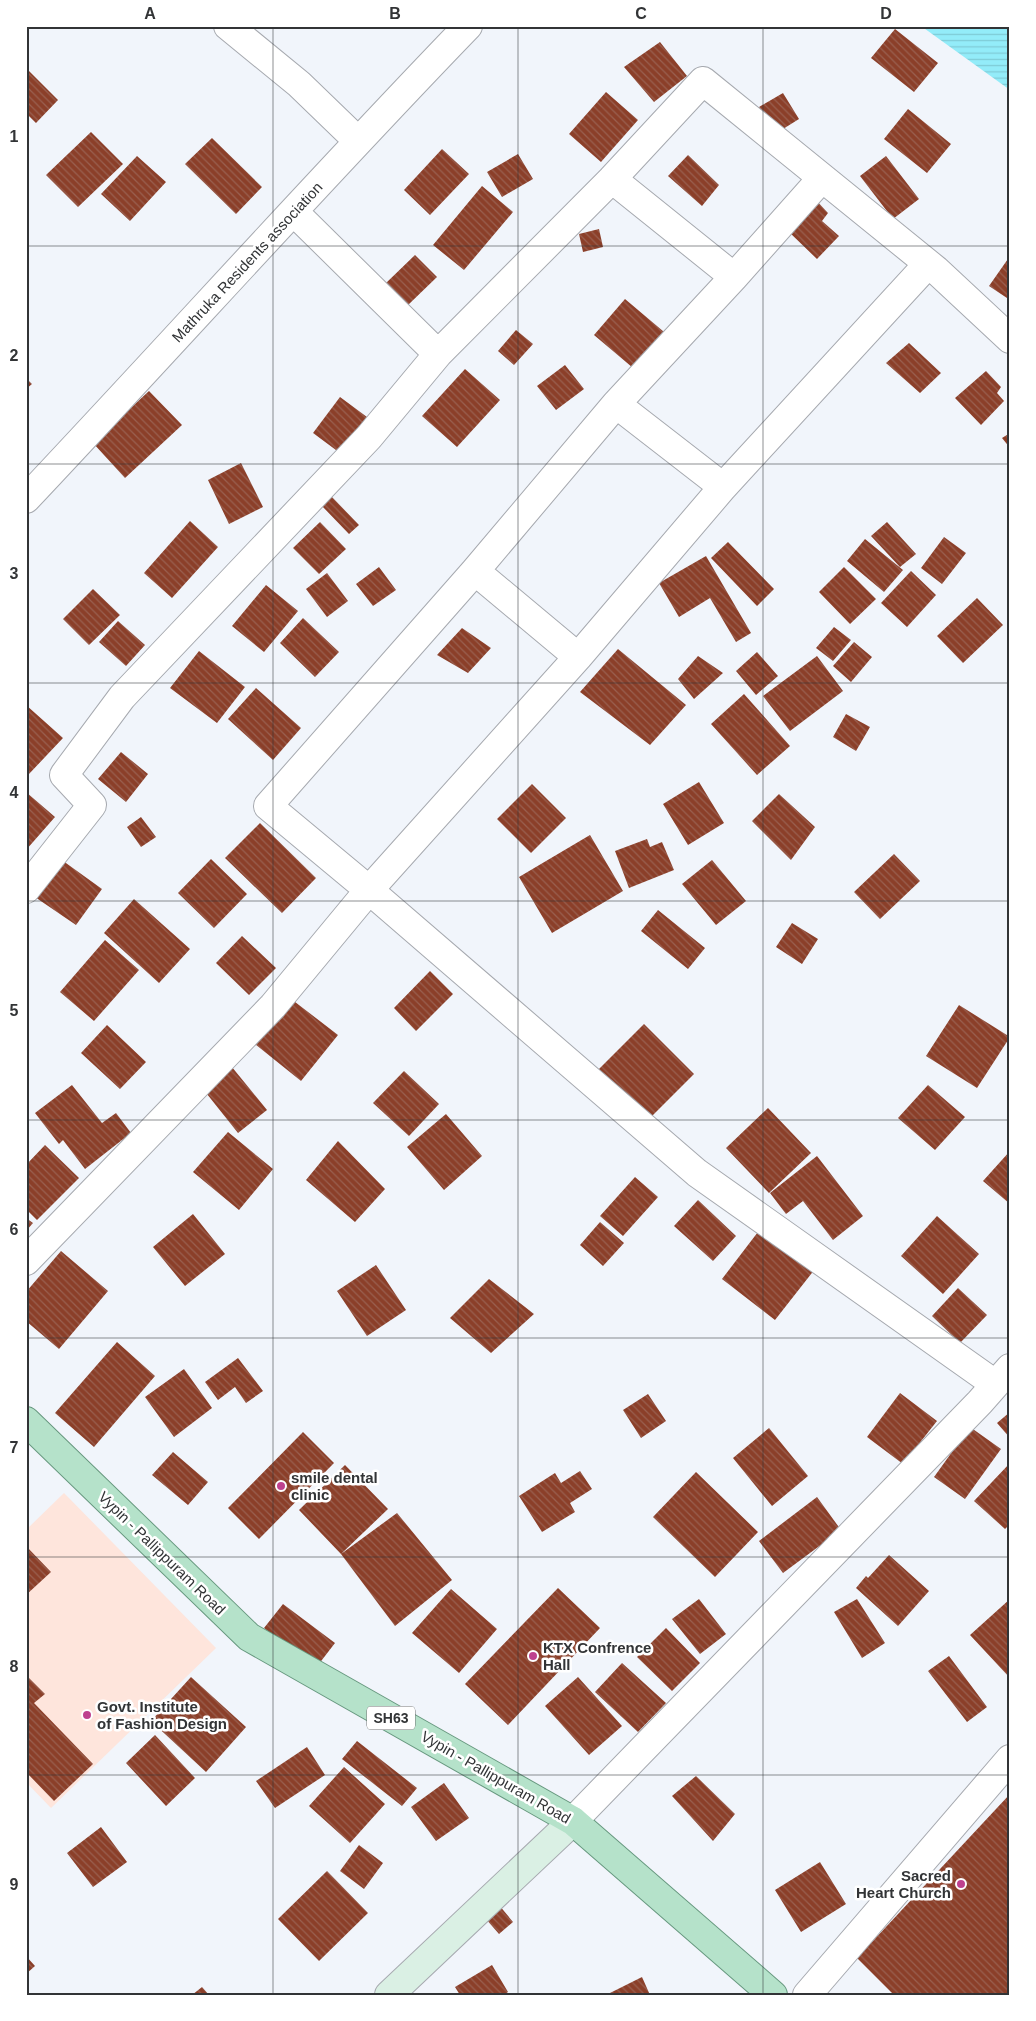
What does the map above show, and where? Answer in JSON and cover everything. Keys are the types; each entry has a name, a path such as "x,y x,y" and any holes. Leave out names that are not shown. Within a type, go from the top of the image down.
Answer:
{"main road":[{"name":"Vypin - Pallippuram Road","path":"26,1422 249,1637 573,1821 773,1995"}],"street":[{"path":"228,26 299,84 358,141"},
{"name":"Mathruka Residents association","path":"26,499 358,141 468,26"},
{"path":"26,889 92,805 64,775 122,697 369,437 438,354 612,179 703,81 928,264 1010,339"},
{"path":"389,1995 573,1821 1002,1376 697,1173 369,890 268,806 475,571 616,404 734,277 822,178"},
{"path":"612,179 734,277"},
{"path":"294,212 438,354"},
{"path":"26,1261 273,1006 369,890 578,657 723,487 928,264"},
{"path":"616,404 723,487"},
{"path":"475,571 578,657"},
{"path":"808,1995 1010,1759"}],"shaded area":[{"name":"Govt. Institute of Fashion Design","path":"64,1493 216,1648 51,1808 26,1782 26,1530"}],"water":[{"path":"921,26 1010,26 1010,90"}],"building":[{"path":"895,29 938,63 914,92 871,58"},
{"path":"660,42 687,76 654,102 624,67"},
{"path":"26,68 58,100 36,123 26,113"},
{"path":"606,92 638,120 601,162 569,134"},
{"path":"783,93 799,119 775,134 759,107"},
{"path":"908,109 951,144 927,173 884,139"},
{"path":"91,132 123,164 78,207 46,175"},
{"path":"212,138 262,187 236,214 185,164"},
{"path":"442,149 469,174 430,215 404,190"},
{"path":"518,154 533,179 502,197 487,172"},
{"path":"688,155 719,185 702,206 668,176"},
{"path":"137,156 166,182 130,221 101,194"},
{"path":"886,156 919,199 893,219 860,176"},
{"path":"482,186 513,212 464,270 433,245"},
{"path":"815,199 828,213 822,221 839,236 817,259 789,232"},
{"path":"599,229 603,247 583,252 579,234"},
{"path":"415,255 437,277 408,305 386,283"},
{"path":"1010,256 1010,300 989,286"},
{"path":"625,299 670,337 639,373 594,335"},
{"path":"516,330 533,344 514,365 498,351"},
{"path":"909,343 941,373 920,393 886,363"},
{"path":"565,365 584,389 556,410 537,386"},
{"path":"465,369 500,400 457,447 422,416"},
{"path":"986,371 1001,387 997,393 1004,401 981,425 955,398"},
{"path":"26,378 32,384 26,389"},
{"path":"149,391 182,425 125,478 93,443"},
{"path":"340,397 367,417 340,453 313,433"},
{"path":"1010,433 1010,448 1002,438"},
{"path":"241,463 263,507 229,524 208,480"},
{"path":"332,497 359,525 349,534 322,506"},
{"path":"190,521 218,547 172,598 144,573"},
{"path":"320,522 346,549 319,574 293,548"},
{"path":"887,522 916,554 900,567 871,536"},
{"path":"944,537 966,553 942,584 921,568"},
{"path":"865,539 903,570 884,592 847,561"},
{"path":"728,542 774,589 757,606 711,558"},
{"path":"706,556 751,633 736,642 710,598 679,617 659,583"},
{"path":"379,567 396,590 373,606 356,584"},
{"path":"844,567 876,599 850,624 819,592"},
{"path":"911,571 936,595 907,627 881,603"},
{"path":"327,573 348,601 327,617 306,589"},
{"path":"266,585 298,611 264,652 232,626"},
{"path":"93,589 120,615 89,645 63,619"},
{"path":"977,598 1003,625 963,663 937,636"},
{"path":"303,618 339,652 315,677 280,643"},
{"path":"118,621 145,645 126,666 99,642"},
{"path":"834,627 851,640 833,661 816,648"},
{"path":"462,628 491,648 468,673 437,655"},
{"path":"854,642 872,657 851,682 833,666"},
{"path":"618,649 686,705 650,745 580,692"},
{"path":"199,651 245,687 217,723 170,688"},
{"path":"757,652 778,676 756,695 736,671"},
{"path":"698,656 723,673 694,699 678,679"},
{"path":"817,656 843,691 790,731 763,696"},
{"path":"256,688 301,728 273,760 228,719"},
{"path":"744,694 790,746 757,775 711,724"},
{"path":"26,705 63,738 29,774 26,772"},
{"path":"846,714 870,727 856,751 833,737"},
{"path":"121,752 148,774 126,802 98,779"},
{"path":"699,782 724,823 688,845 663,804"},
{"path":"532,784 566,818 531,853 497,819"},
{"path":"26,792 55,817 26,850"},
{"path":"779,794 815,827 791,860 752,821"},
{"path":"141,817 156,837 141,847 127,827"},
{"path":"260,823 316,878 282,913 225,858"},
{"path":"590,835 623,891 552,933 519,877"},
{"path":"647,839 650,847 662,842 674,870 629,888 615,851"},
{"path":"894,854 920,881 880,919 854,892"},
{"path":"59,858 102,889 76,925 32,895"},
{"path":"211,859 247,894 214,928 178,893"},
{"path":"712,860 746,901 716,925 682,884"},
{"path":"134,899 190,949 159,983 104,933"},
{"path":"658,910 705,948 688,969 641,931"},
{"path":"792,923 818,939 802,964 776,947"},
{"path":"242,936 276,968 249,995 216,963"},
{"path":"105,940 139,970 94,1021 60,992"},
{"path":"430,971 453,994 416,1031 394,1008"},
{"path":"286,995 338,1035 301,1081 250,1040"},
{"path":"959,1005 1010,1037 977,1088 926,1056"},
{"path":"644,1024 694,1074 648,1120 598,1070"},
{"path":"107,1025 146,1062 120,1089 81,1053"},
{"path":"227,1061 267,1110 238,1133 199,1084"},
{"path":"404,1071 439,1104 409,1136 373,1103"},
{"path":"72,1085 102,1123 116,1113 131,1133 85,1169 63,1140 59,1144 35,1113"},
{"path":"928,1085 965,1117 935,1150 898,1118"},
{"path":"768,1108 811,1153 769,1193 726,1148"},
{"path":"446,1114 482,1156 444,1190 407,1147"},
{"path":"228,1132 273,1169 239,1210 193,1172"},
{"path":"338,1141 385,1189 355,1222 306,1180"},
{"path":"45,1145 79,1178 37,1220 26,1209 26,1165"},
{"path":"1010,1151 1010,1204 983,1181"},
{"path":"817,1156 863,1216 833,1240 803,1201 786,1214 770,1193"},
{"path":"635,1177 658,1197 623,1236 600,1216"},
{"path":"698,1200 736,1236 713,1261 674,1226"},
{"path":"193,1214 225,1254 185,1286 153,1247"},
{"path":"937,1216 979,1254 943,1294 901,1256"},
{"path":"26,1218 33,1223 26,1231"},
{"path":"600,1222 624,1243 603,1266 580,1245"},
{"path":"761,1228 815,1269 775,1320 722,1279"},
{"path":"61,1251 108,1291 59,1349 26,1321 26,1292"},
{"path":"376,1265 406,1310 367,1336 337,1291"},
{"path":"489,1279 534,1314 491,1353 450,1318"},
{"path":"958,1288 987,1315 960,1343 932,1316"},
{"path":"117,1342 155,1376 94,1447 55,1413"},
{"path":"238,1358 263,1391 246,1403 235,1387 218,1400 205,1382"},
{"path":"184,1369 212,1408 174,1437 145,1397"},
{"path":"900,1393 937,1421 903,1464 867,1437"},
{"path":"648,1394 666,1421 641,1438 623,1410"},
{"path":"1010,1412 1010,1438 997,1423"},
{"path":"970,1427 1001,1449 965,1499 934,1477"},
{"path":"769,1428 808,1476 772,1506 733,1458"},
{"name":"smile dental clinic","path":"303,1432 334,1463 259,1539 228,1508"},
{"path":"173,1452 208,1482 188,1505 152,1475"},
{"path":"1010,1463 1010,1524 1005,1529 974,1501"},
{"path":"345,1465 388,1509 341,1554 299,1510"},
{"path":"580,1471 592,1489 570,1503 575,1512 542,1532 519,1496 555,1473 561,1483"},
{"path":"696,1472 758,1532 715,1577 653,1517"},
{"path":"817,1497 841,1530 783,1573 759,1541"},
{"path":"397,1513 452,1580 395,1626 341,1554"},
{"path":"26,1546 51,1572 26,1595"},
{"path":"889,1555 929,1591 898,1626 856,1588"},
{"name":"KTX Confrence Hall","path":"558,1588 600,1628 508,1725 465,1684"},
{"path":"451,1589 497,1629 459,1673 412,1633"},
{"path":"699,1599 726,1634 700,1654 672,1619"},
{"path":"857,1599 885,1643 862,1658 834,1612"},
{"path":"1010,1599 1010,1678 970,1635"},
{"path":"283,1604 335,1643 315,1669 264,1628"},
{"path":"666,1628 700,1663 672,1691 637,1657"},
{"path":"949,1656 987,1707 967,1722 928,1671"},
{"path":"622,1663 666,1703 638,1732 595,1692"},
{"path":"26,1675 45,1694 34,1703 93,1764 54,1801 26,1772"},
{"path":"191,1677 246,1727 206,1772 151,1721"},
{"path":"578,1677 622,1726 589,1755 545,1706"},
{"path":"155,1735 195,1778 166,1806 126,1763"},
{"path":"357,1741 417,1788 402,1806 342,1759"},
{"path":"307,1747 325,1775 275,1808 256,1781"},
{"path":"344,1767 385,1804 350,1843 309,1806"},
{"path":"696,1776 735,1814 713,1841 672,1796"},
{"path":"444,1783 469,1818 436,1841 411,1807"},
{"name":"Sacred Heart Church","path":"1010,1794 1010,1995 894,1995 857,1958"},
{"path":"101,1827 127,1862 93,1887 67,1853"},
{"path":"359,1845 383,1863 364,1889 340,1871"},
{"path":"820,1862 846,1904 801,1932 775,1890"},
{"path":"327,1871 368,1913 319,1961 278,1919"},
{"path":"494,1899 513,1922 499,1934 479,1911"},
{"path":"26,1956 35,1966 26,1974"},
{"path":"492,1965 508,1992 504,1995 460,1995 455,1987"},
{"path":"642,1977 650,1995 606,1995"},
{"path":"202,1987 209,1995 192,1995"}],"place":[{"name":"smile dental clinic","path":"281,1486"},
{"name":"KTX Confrence Hall","path":"533,1656"},
{"name":"Govt. Institute of Fashion Design","path":"87,1715"},
{"name":"Sacred Heart Church","path":"961,1884"}]}
